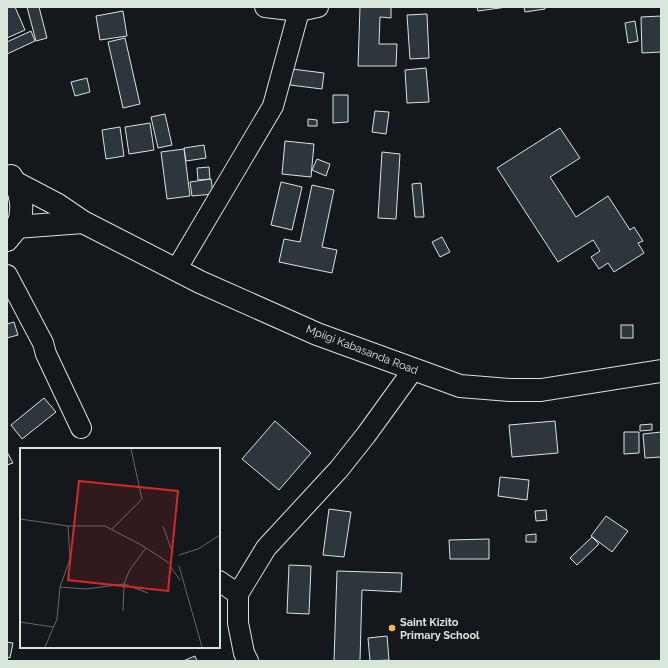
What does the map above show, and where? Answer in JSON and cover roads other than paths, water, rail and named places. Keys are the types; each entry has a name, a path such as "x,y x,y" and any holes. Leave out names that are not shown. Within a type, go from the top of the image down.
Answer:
{"main road":[{"name":"Mpiigi Kabasanda Road","path":"11,178 58,205 83,222 200,282 317,334 460,386 510,390 541,390 661,371"},
{"path":"11,178 21,198 21,213 12,234"},
{"path":"12,234 83,222"}],"street":[{"path":"176,270 273,106 305,8 265,7"},
{"path":"7,275 43,343 46,354 81,428"},
{"path":"248,661 244,653 238,623 238,594 266,548 339,469 366,435 413,370"},
{"path":"220,582 238,594"}],"place":[{"name":"Saint Kizito Primary School","path":"392,628"}]}
